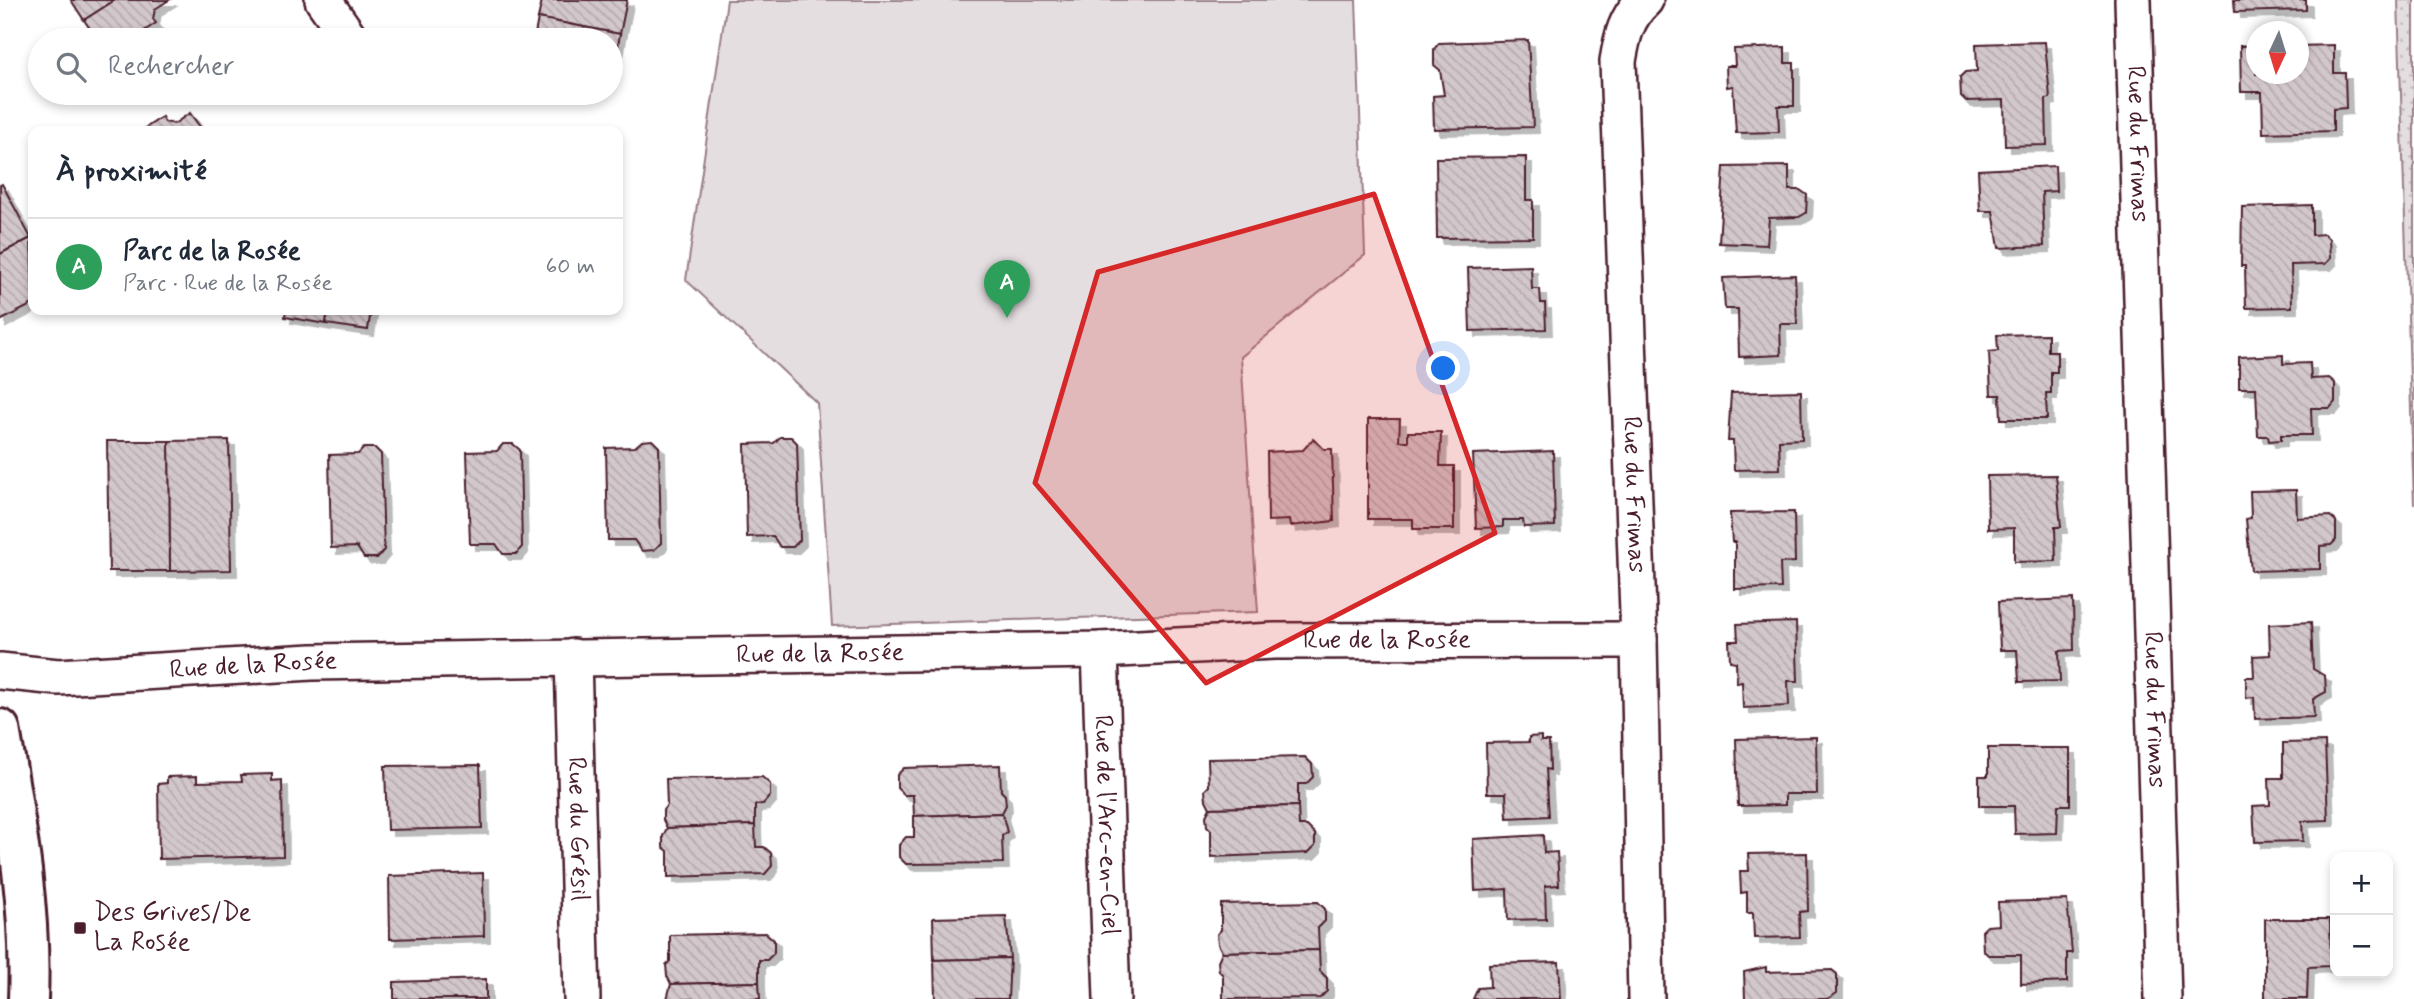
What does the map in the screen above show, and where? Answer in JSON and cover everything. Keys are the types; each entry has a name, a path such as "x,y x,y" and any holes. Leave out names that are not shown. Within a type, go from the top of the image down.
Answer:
{"street":[{"path":"323,0 343,28"},
{"name":"Rue du Frimas","path":"1645,0 1633,10 1622,34 1618,61 1639,640 1646,999"},
{"name":"Rue du Frimas","path":"2133,0 2163,999"},
{"name":"Rue de la Rosée","path":"0,671 58,677 312,662 1100,650 1273,641 1639,640"},
{"name":"Rue de l'Arc-en-Ciel","path":"1100,650 1112,999"},
{"name":"Rue du Grésil","path":"573,657 582,999"},
{"path":"0,729 17,828 29,968 28,999"}],"highlighted area":[{"path":"1374,194 1495,533 1206,683 1035,483 1098,272"}],"shaded area":[{"path":"727,0 1356,0 1365,255 1241,357 1258,612 832,626 817,403 686,280"},
{"path":"2398,0 2414,0 2414,504"}],"building":[{"path":"71,0 115,0 84,20"},
{"path":"115,0 169,0 155,9 153,19 156,23 149,28 90,28 84,20"},
{"path":"542,0 627,0 621,28 589,28 538,18"},
{"path":"2234,0 2306,0 2306,10 2235,12"},
{"path":"538,18 589,28 536,28"},
{"path":"1528,40 1533,127 1434,129 1433,96 1444,95 1440,70 1434,65 1434,49 1439,43"},
{"path":"2045,42 2050,98 2046,99 2047,145 2005,146 2004,100 1966,101 1961,96 1960,77 1965,72 1977,71 1976,44"},
{"path":"2334,45 2334,73 2345,73 2346,108 2333,109 2333,131 2263,133 2262,92 2241,92 2240,46 2246,46 2246,84 2309,84 2309,46"},
{"path":"1785,47 1785,63 1794,63 1794,106 1778,106 1779,132 1736,133 1733,86 1727,87 1726,66 1735,66 1734,49"},
{"path":"190,113 199,126 148,126 162,117 165,122 174,124"},
{"path":"1526,157 1526,200 1533,200 1533,237 1437,238 1436,158"},
{"path":"1789,166 1789,190 1800,190 1807,195 1806,213 1799,217 1769,218 1767,245 1719,243 1724,167"},
{"path":"2055,166 2056,191 2042,192 2044,246 1999,248 1993,211 1980,211 1978,170"},
{"path":"2,184 28,232 28,240 0,254"},
{"path":"2312,205 2312,235 2324,234 2329,239 2330,259 2325,264 2291,265 2292,307 2246,308 2245,266 2241,266 2242,207"},
{"path":"28,240 28,307 0,321 0,254"},
{"path":"1531,266 1532,289 1540,289 1541,303 1545,303 1546,329 1470,331 1468,268"},
{"path":"1795,275 1797,324 1780,324 1781,355 1739,357 1738,309 1725,309 1723,278"},
{"path":"285,315 327,315 326,324"},
{"path":"327,315 370,315 368,330 326,324"},
{"path":"2048,334 2048,351 2057,351 2057,372 2051,372 2051,393 2046,393 2047,419 2001,419 2000,395 1991,395 1989,352 1998,351 1997,335"},
{"path":"2283,355 2283,364 2310,363 2311,379 2329,378 2335,383 2335,402 2330,408 2311,408 2312,435 2281,435 2281,440 2269,441 2268,436 2258,436 2256,388 2239,388 2239,357"},
{"path":"1801,391 1802,439 1779,440 1780,469 1734,470 1733,441 1728,441 1731,393"},
{"path":"1368,419 1400,419 1399,441 1408,441 1408,432 1441,432 1440,466 1454,466 1454,529 1413,529 1413,519 1368,519"},
{"path":"780,437 791,437 797,443 800,540 793,547 780,547 773,536 747,537 745,444 774,443"},
{"path":"1313,439 1324,449 1332,449 1334,521 1290,526 1289,520 1268,521 1267,452 1303,450"},
{"path":"229,440 231,570 170,571 169,441"},
{"path":"652,440 659,447 661,543 654,550 642,551 634,540 608,540 606,448 635,447 642,441"},
{"path":"107,441 169,441 170,571 109,571"},
{"path":"503,444 513,444 520,450 522,547 516,554 503,554 496,544 470,544 467,452 497,451"},
{"path":"364,448 375,448 381,454 384,550 377,558 364,558 357,547 331,548 329,455 358,454"},
{"path":"1553,451 1555,526 1524,527 1523,520 1503,520 1503,527 1476,528 1473,454"},
{"path":"2056,475 2061,527 2055,527 2056,561 2014,562 2014,528 1988,529 1987,476"},
{"path":"2296,490 2297,518 2330,516 2336,521 2336,540 2331,545 2320,546 2320,569 2251,571 2246,519 2251,518 2250,491"},
{"path":"1794,512 1795,562 1780,563 1781,588 1735,589 1735,542 1732,542 1730,513"},
{"path":"2073,599 2074,650 2059,651 2060,681 2019,682 2017,650 2000,650 1998,602"},
{"path":"1796,622 1798,681 1788,681 1789,706 1743,708 1742,682 1737,683 1736,662 1730,661 1729,641 1738,641 1737,624"},
{"path":"2311,622 2313,669 2325,676 2326,692 2313,699 2314,717 2255,719 2254,697 2246,698 2246,677 2254,677 2253,656 2270,655 2269,624"},
{"path":"1541,736 1541,741 1549,741 1550,770 1546,769 1549,816 1507,818 1506,793 1487,793 1486,743 1529,742 1529,737"},
{"path":"1816,737 1817,794 1785,794 1785,805 1738,806 1736,739"},
{"path":"2325,742 2328,820 2302,821 2303,841 2255,842 2253,806 2270,805 2269,778 2283,778 2283,743"},
{"path":"1988,748 2070,748 2070,805 2058,805 2057,833 2015,834 2014,806 1979,806 1979,776 1988,776"},
{"path":"1305,757 1312,764 1313,777 1306,784 1298,784 1298,806 1210,808 1206,800 1205,790 1209,786 1208,759"},
{"path":"480,765 482,828 387,830 385,766"},
{"path":"1000,765 1001,791 1005,795 1006,805 1002,813 914,816 913,795 904,795 897,788 897,775 904,768"},
{"path":"272,774 272,781 282,780 283,856 159,859 158,784 167,783 167,777 197,776 197,782 242,781 241,775"},
{"path":"762,777 770,784 770,796 763,804 755,805 755,825 667,828 663,820 663,810 667,805 666,779"},
{"path":"1298,806 1299,826 1307,826 1315,834 1315,846 1308,853 1211,857 1211,830 1207,826 1206,816 1210,808"},
{"path":"1002,813 1007,832 1002,836 1003,863 906,864 899,857 899,845 906,837 914,837 914,816"},
{"path":"755,825 756,847 764,847 771,853 772,866 765,874 668,877 668,851 663,847 663,836 667,828"},
{"path":"1543,835 1544,853 1557,852 1559,885 1545,886 1546,919 1508,920 1507,889 1475,891 1473,839"},
{"path":"1807,853 1808,911 1799,912 1800,937 1754,938 1753,913 1747,913 1747,892 1741,893 1740,871 1749,871 1748,854"},
{"path":"483,873 484,936 390,939 389,876"},
{"path":"2067,900 2072,953 2067,953 2067,982 2021,984 2021,955 1988,955 1983,950 1982,931 1987,926 1999,925 1998,902"},
{"path":"1318,902 1325,909 1325,921 1318,928 1319,950 1222,952 1218,944 1221,904"},
{"path":"1006,916 1010,958 934,960 933,918"},
{"path":"2265,919 2330,919 2330,966 2308,967 2307,999 2265,999"},
{"path":"766,933 774,940 774,953 767,960 759,960 759,982 671,984 667,976 670,935"},
{"path":"1319,950 1320,971 1327,978 1327,991 1320,998 1223,999 1223,975 1219,971 1218,961 1222,952"},
{"path":"1010,958 1008,999 935,999 934,960"},
{"path":"1559,962 1561,999 1473,999 1478,988 1490,987 1489,964"},
{"path":"1766,967 1766,972 1832,970 1837,974 1837,993 1827,999 1745,999 1744,972"},
{"path":"486,979 486,999 394,999 394,982"},
{"path":"759,982 760,999 667,999 671,984"}],"place":[{"name":"Parc de la Rosée","path":"1007,318"},
{"name":"Des Grives/De La Rosée","path":"80,928"}]}
